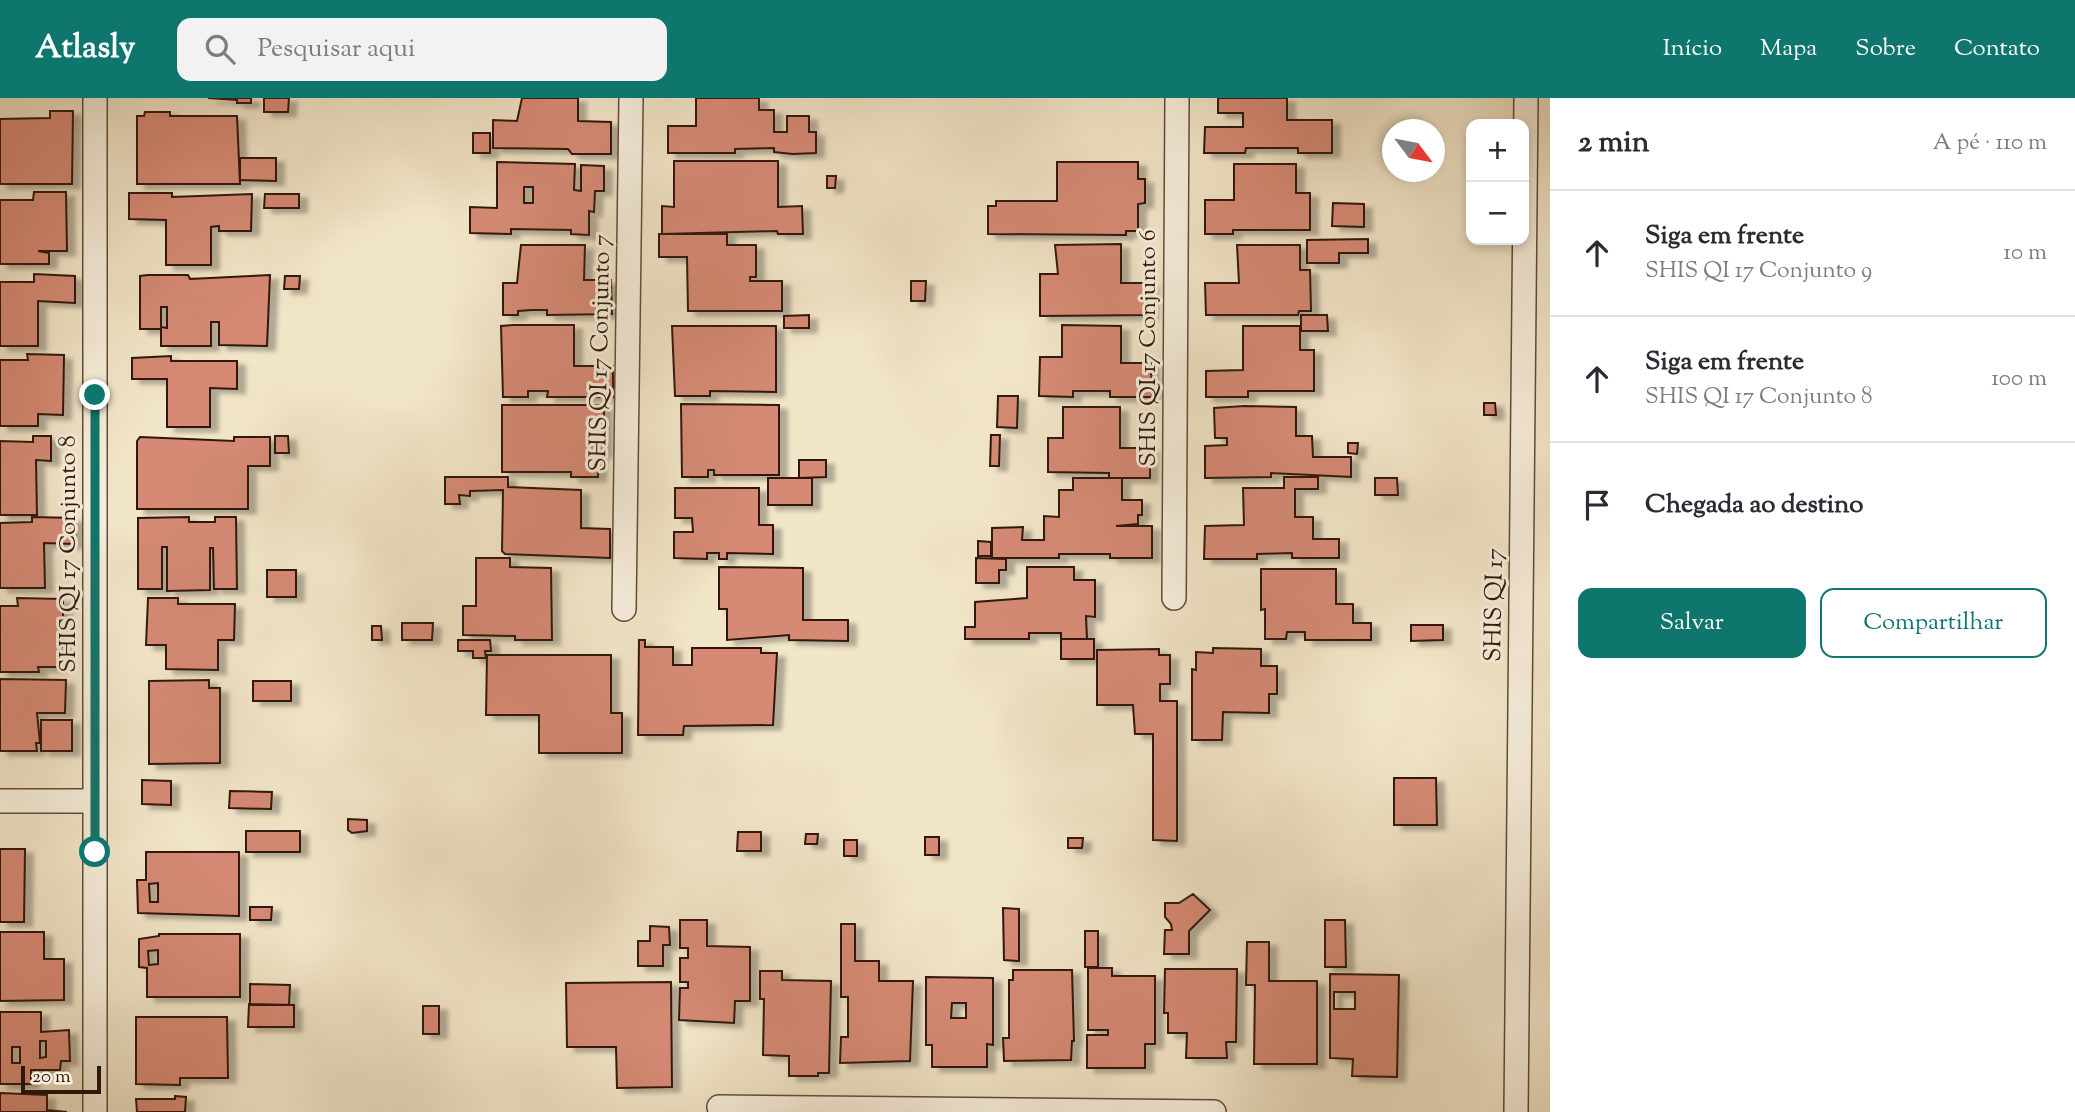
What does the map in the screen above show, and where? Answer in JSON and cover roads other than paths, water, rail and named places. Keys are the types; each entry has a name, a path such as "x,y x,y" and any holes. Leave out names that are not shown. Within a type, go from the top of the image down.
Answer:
{"street":[{"name":"SHIS QI 17 Conjunto 8","path":"95,98 95,1112"},
{"name":"SHIS QI 17 Conjunto 7","path":"624,609 631,98"},
{"name":"SHIS QI 17 Conjunto 6","path":"1174,598 1177,98"},
{"name":"SHIS QI 17","path":"1516,1112 1527,98"},
{"path":"0,801 95,801"},
{"path":"719,1107 1214,1112"}]}
